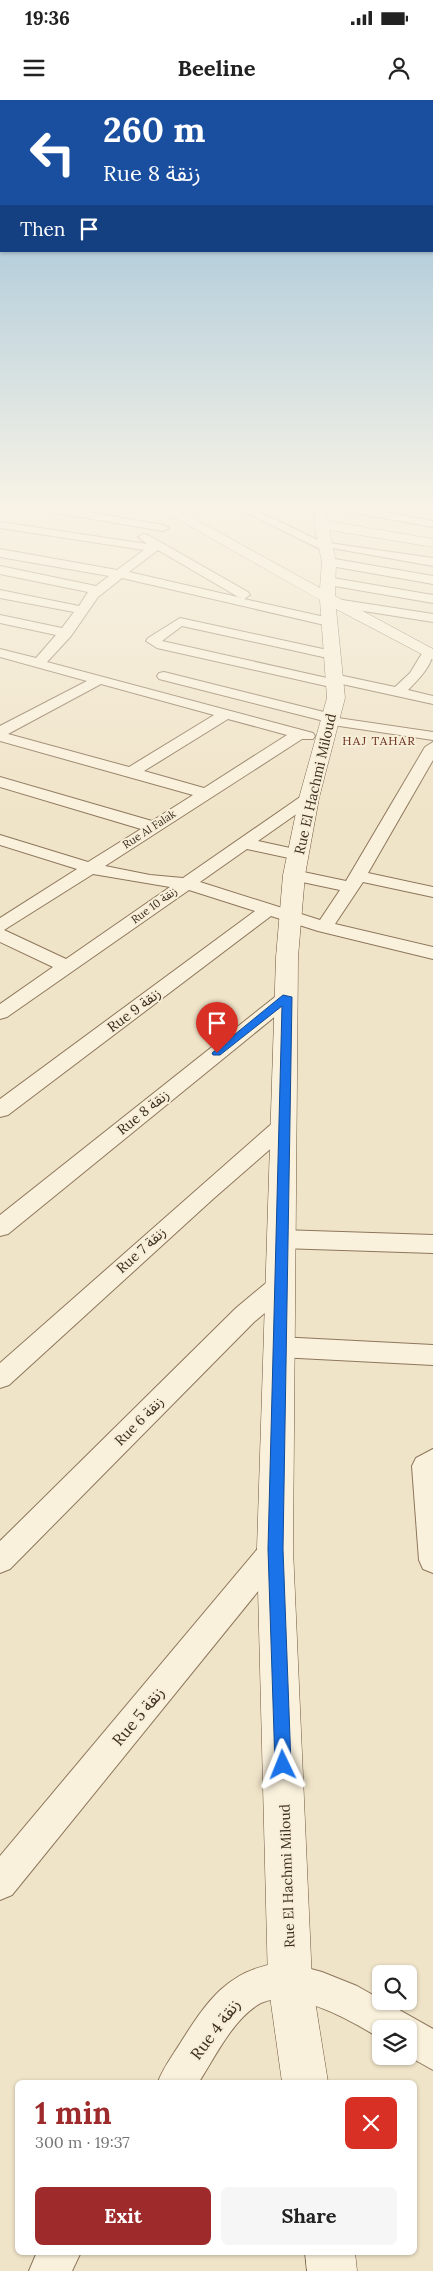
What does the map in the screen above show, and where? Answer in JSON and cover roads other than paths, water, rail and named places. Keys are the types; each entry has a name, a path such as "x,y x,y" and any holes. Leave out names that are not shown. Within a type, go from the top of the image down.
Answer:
{"street":[{"path":"39,664 66,633 82,610 78,609"},
{"name":"Rue El Hachmi Miloud","path":"305,2080 290,1982 275,1549 287,997 278,913 296,865 321,728 336,698 330,609"},
{"path":"346,609 431,654 415,675 398,692"},
{"path":"380,609 433,618"},
{"path":"0,619 66,633"},
{"path":"334,672 156,644 153,641 180,622 398,692 433,700"},
{"path":"0,652 226,714 321,728 433,736"},
{"path":"164,676 321,728"},
{"path":"0,732 99,680"},
{"path":"132,772 226,714"},
{"path":"0,716 20,722"},
{"name":"Rue Al Falak","path":"0,926 204,793 321,728"},
{"path":"0,736 204,793"},
{"path":"324,927 355,882 433,747"},
{"path":"0,782 153,827"},
{"name":"Rue 10 زنقة","path":"0,1013 309,798"},
{"path":"1,841 90,868 150,880 186,883 324,927 433,953"},
{"path":"244,843 296,865 355,882 433,892"},
{"name":"Rue 9 زنقة","path":"0,1110 278,913"},
{"path":"0,935 66,966"},
{"name":"Rue 8 زنقة","path":"0,1228 287,997"},
{"name":"Rue 7 زنقة","path":"0,1378 205,1193 284,1125"},
{"path":"281,1239 433,1244"},
{"name":"Rue 6 زنقة","path":"0,1560 245,1315 281,1285"},
{"path":"279,1347 433,1355"},
{"path":"433,1461 426,1466 433,1560"},
{"name":"Rue 5 زنقة","path":"0,1882 275,1549"},
{"name":"Rue 4 زنقة","path":"178,2080 223,2014 244,1992 260,1984 290,1982 333,1993 382,2020"},
{"path":"417,2040 433,2051"},
{"path":"49,2271 59,2255"},
{"path":"330,2255 332,2271"}],"district":[{"name":"HAJ TAHAR","path":"379,741"}]}
